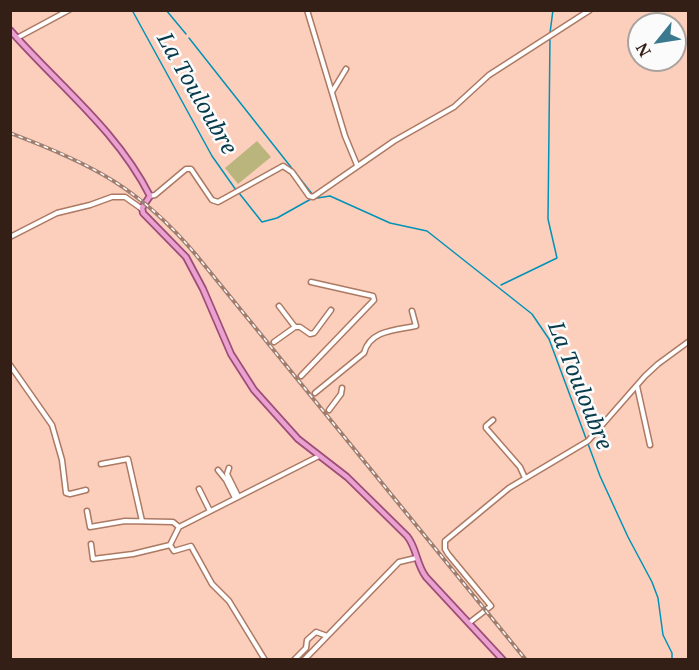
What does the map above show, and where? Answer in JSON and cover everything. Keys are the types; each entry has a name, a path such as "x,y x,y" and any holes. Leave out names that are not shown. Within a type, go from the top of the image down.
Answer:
{"main road":[{"path":"10,30 105,130 150,196 142,209 143,213 178,246 191,265 227,346 243,373 286,427 347,477 407,536 413,544 416,558 426,577 503,660"}],"street":[{"path":"17,38 69,10"},
{"path":"307,10 357,165"},
{"path":"150,196 155,195 186,169 191,169 212,200 218,202 283,166 292,172 309,196 313,196 394,141 454,107 489,75 590,10"},
{"path":"332,93 346,69"},
{"path":"10,237 57,213 85,207 112,196 125,197 142,209"},
{"path":"301,376 374,300 373,296 310,282"},
{"path":"279,306 295,327"},
{"path":"274,342 295,327 300,327 310,334 314,333 331,310"},
{"path":"315,393 364,353 366,345 377,335 416,326 412,311"},
{"path":"469,623 490,606 448,554 445,549 446,541 508,488 587,442 658,364 688,342"},
{"path":"10,365 52,425 62,460 66,493 86,490"},
{"path":"637,386 650,446"},
{"path":"329,410 341,394 342,388"},
{"path":"494,420 486,428 520,467 525,478"},
{"path":"91,544 93,559 124,556 170,545 179,527 319,456"},
{"path":"101,464 128,459 142,521"},
{"path":"229,468 226,474 237,497"},
{"path":"218,471 237,497"},
{"path":"199,489 210,511"},
{"path":"87,511 90,527 124,521 173,522 179,527"},
{"path":"170,545 174,551 191,546 212,584 229,601 265,660"},
{"path":"304,660 399,562 416,558"},
{"path":"294,660 306,648 307,640 316,632 327,636"}],"shaded area":[{"path":"257,141 271,157 238,184 225,168"}],"waterway":[{"name":"La Touloubre","path":"132,10 212,156 236,190"},
{"path":"166,10 186,34"},
{"path":"550,33 553,10"},
{"path":"189,38 313,195"},
{"path":"501,285 557,258 548,219 550,38"},
{"name":"La Touloubre","path":"239,193 262,222 277,218 311,199 330,196 390,223 427,231 532,314 549,339 600,476 652,582 658,598 663,635 672,653 672,660"}],"railway":[{"path":"10,133 66,156 113,181 134,195 176,232 526,660"}]}
